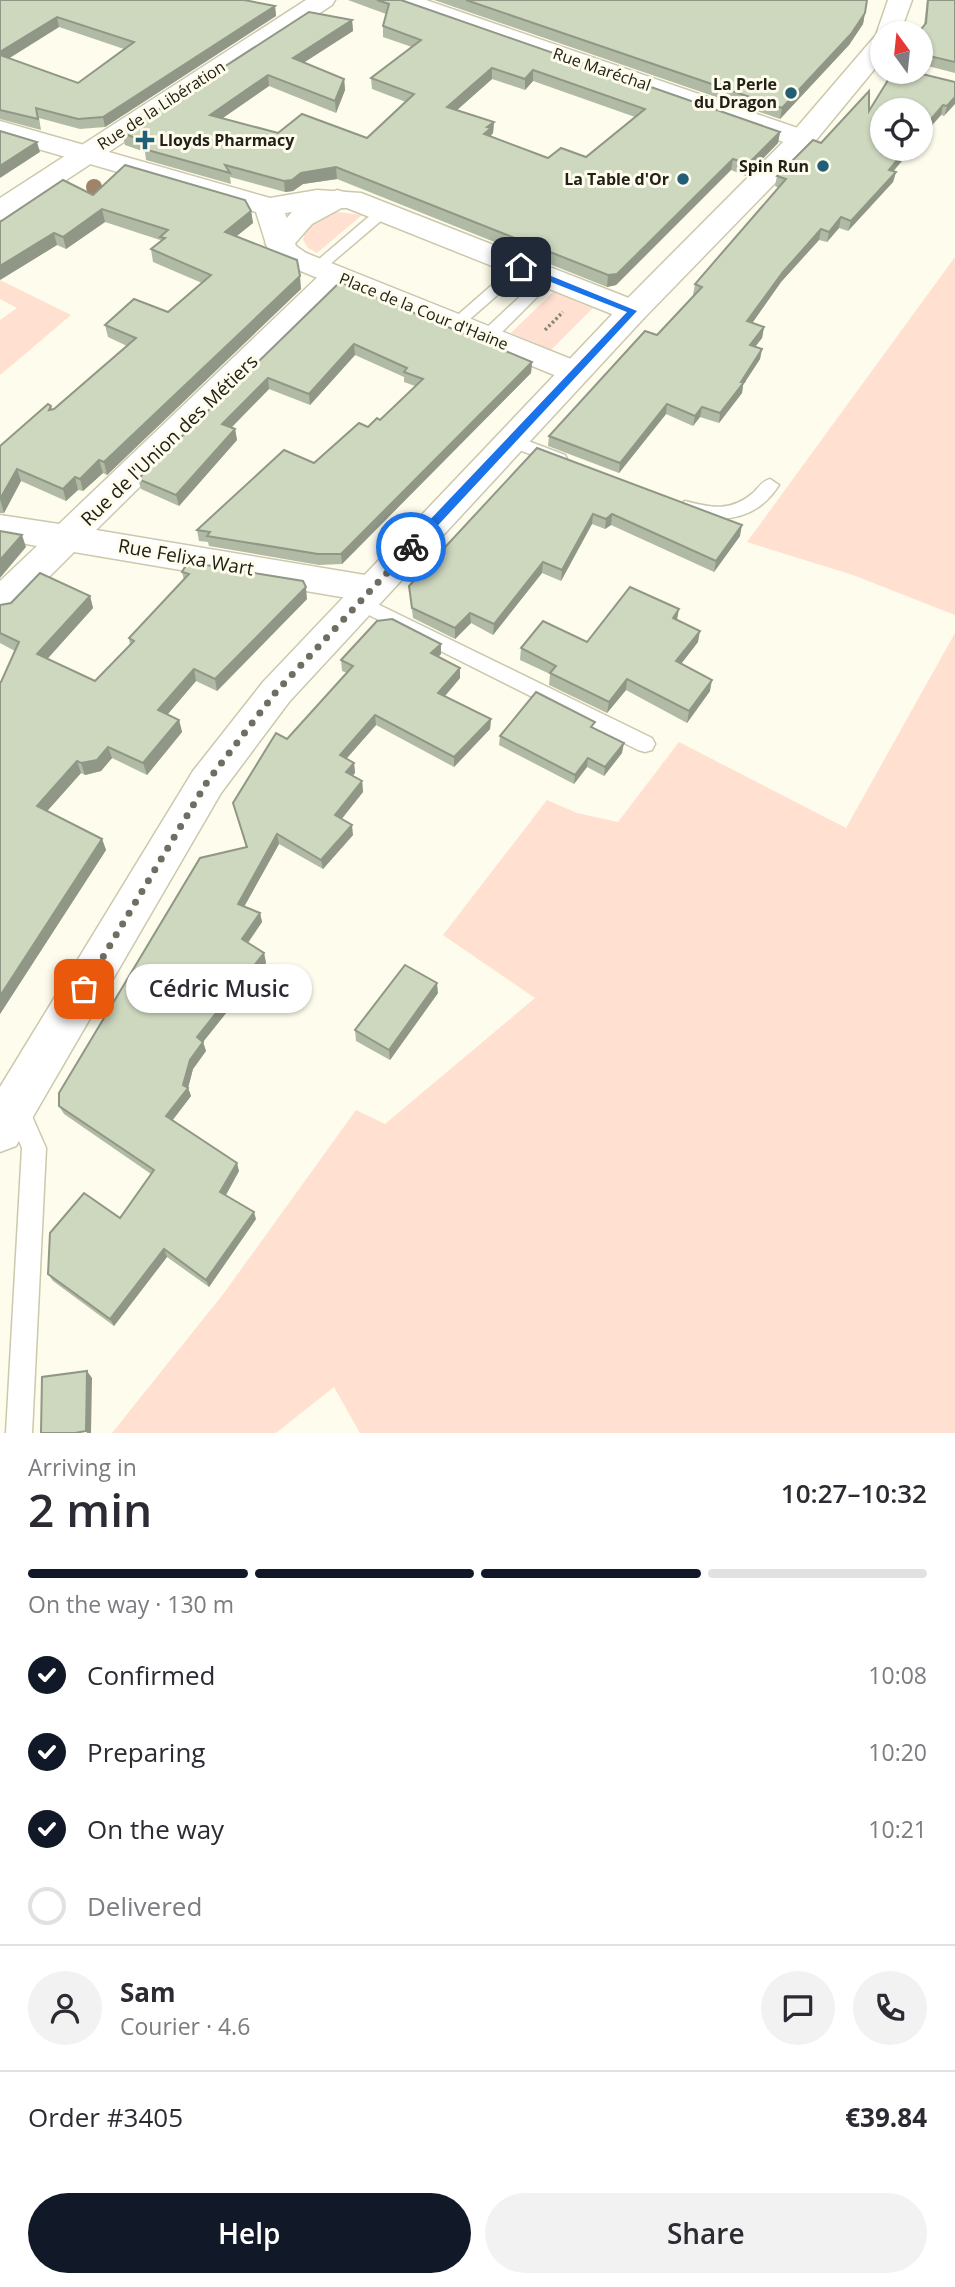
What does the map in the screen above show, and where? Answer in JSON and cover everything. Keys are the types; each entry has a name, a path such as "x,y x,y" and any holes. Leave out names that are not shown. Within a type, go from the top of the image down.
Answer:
{"street":[{"name":"Rue de la Libération","path":"0,211 323,0"},
{"name":"Rue Maréchal","path":"402,0 802,139"},
{"path":"892,21 900,0"},
{"path":"5,1110 207,782 276,692 633,311 802,139 870,63"},
{"path":"0,129 269,207 351,199 633,311"},
{"path":"280,243 302,218 337,199"},
{"path":"269,207 280,243"},
{"name":"Place de la Cour d'Haine","path":"280,243 283,250 289,254 327,272 575,372"},
{"name":"Rue de l'Union des Métiers","path":"0,603 69,537 327,272"},
{"name":"Rue Felixa Wart","path":"0,527 69,537 365,596"}],"lane":[{"path":"327,272 384,211"},
{"path":"457,323 521,267"},
{"path":"488,336 548,278"},
{"path":"512,441 573,465"},
{"path":"672,502 697,512 739,512 754,505 770,485"},
{"path":"365,596 645,744"},
{"path":"5,1110 34,1148 19,1433"}],"path":[{"path":"524,350 584,291"}],"shaded area":[{"path":"337,212 362,215 317,253 308,248 303,240 307,225 325,214"},
{"path":"955,257 955,615 853,575 747,542"},
{"path":"0,280 71,315 0,375 0,320 17,308 0,299"},
{"path":"553,292 593,308 551,350 511,333"},
{"path":"955,633 955,1433 360,1433 334,1387 276,1433 112,1433 224,1293 356,1110 385,1124 535,998 443,935 547,800 577,813 618,822 679,742 846,828"}],"building":[{"path":"0,0 244,0 275,6 103,117 78,119 36,108 38,119 0,110 0,55 78,83 134,42 57,17 0,52"},
{"path":"377,0 401,0 780,132 748,164 733,159 617,274 608,275 336,167 301,173 292,180 284,181 225,165 230,173 144,149 150,143 122,133 309,12 352,20 293,58 344,79 335,101 268,75 210,115 278,133 302,114 367,138 414,94 371,78 421,40 383,26 389,4","holes":["492,68 525,79 533,70 645,109 586,157 561,148 548,158 484,134 491,128 487,127 494,122 447,107"]},
{"path":"466,0 867,0 865,13 851,34 782,108"},
{"path":"928,0 955,0 955,62 933,57 933,21 926,21"},
{"path":"933,77 955,82 955,97 933,117 933,98 877,98 886,84 933,84"},
{"path":"869,91 870,161 896,161 889,170 896,172 851,221 841,217 829,232 821,229 783,272 747,321 764,327 750,345 762,349 741,382 744,382 720,413 702,407 695,416 667,404 620,463 549,436 645,331 657,335 702,287 695,284 786,179 777,176 813,140 821,143"},
{"path":"0,131 37,142 0,166"},
{"path":"125,165 245,200 251,211 225,232 297,260 300,276 104,462 99,460 80,479 75,477 63,489 17,469 0,499 0,446 48,404 51,406 49,410 54,409 136,338 105,325 134,299 168,312 211,275 151,249 165,238 160,237 168,230 102,209 63,237 54,233 0,266 0,222 63,180 93,195"},
{"path":"340,282 532,362 341,554 318,554 207,536 210,532 197,530 284,450 314,463 359,423 368,427 377,418 380,420 423,379 404,372 407,368 354,344 309,394 268,378 222,424 235,429 176,495 138,479"},
{"path":"537,448 742,525 716,561 612,514 606,519 593,514 562,570 543,562 494,624 470,613 455,628 412,608 409,586"},
{"path":"0,531 22,535 0,560"},
{"path":"188,562 303,581 306,587 215,679 194,669 158,710 179,720 143,763 108,747 97,760 81,763 77,761 37,806 102,839 0,996 0,682 19,642 0,633 0,605 11,603 40,573 90,596 37,654 95,681 134,641 129,638 189,574 182,572"},
{"path":"630,587 679,609 673,618 700,631 676,661 712,680 689,711 627,679 609,702 550,673 556,666 521,648 543,621 587,642"},
{"path":"392,619 441,644 431,653 460,668 438,693 491,719 454,757 375,715 340,755 354,763 346,772 362,781 335,815 352,825 321,860 277,834 238,904 260,913 242,939 264,953 197,1037 203,1042 190,1060 183,1085 188,1088 166,1116 237,1163 220,1192 254,1212 206,1280 164,1249 110,1319 48,1274 50,1233 84,1193 120,1218 154,1170 59,1106 59,1093 200,858 247,847 233,803 276,733 287,739 353,666 341,660 377,621"},
{"path":"536,692 595,722 591,727 624,743 605,767 588,758 575,775 500,736"},
{"path":"405,965 437,983 389,1050 355,1030"},
{"path":"87,1371 86,1431 41,1433 42,1377"}],"way so far":[{"path":"84,989 207,782 276,692 411,547"}],"place":[{"name":"La Perle du Dragon","path":"791,93"},
{"name":"Lloyds Pharmacy","path":"145,140"},
{"name":"Spin Run","path":"823,166"},
{"name":"La Table d'Or","path":"683,179"},
{"name":"Cédric Music","path":"84,989"}],"route":[{"path":"411,547 633,311 521,267"}]}
